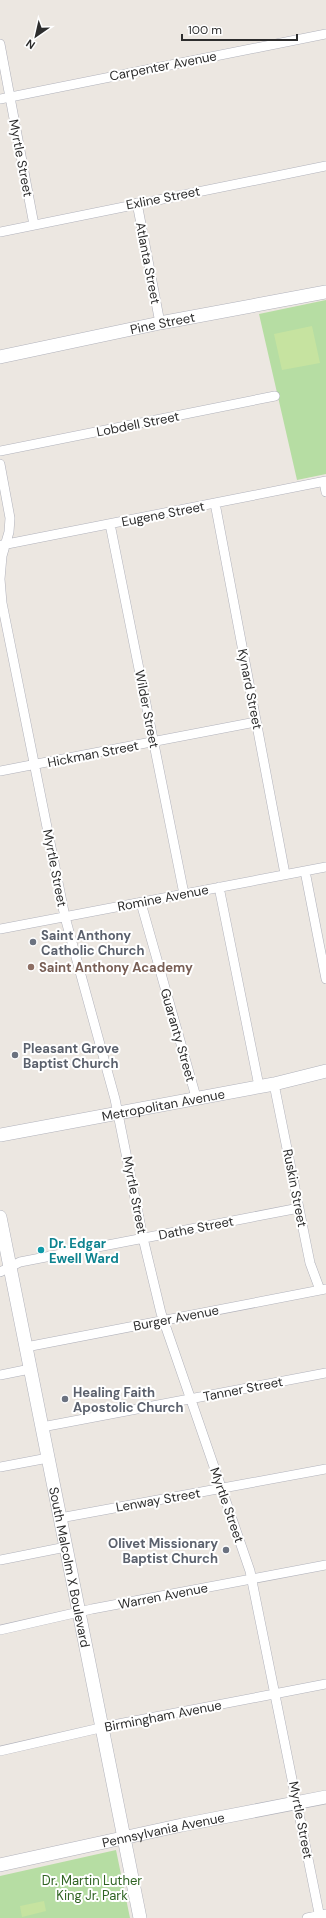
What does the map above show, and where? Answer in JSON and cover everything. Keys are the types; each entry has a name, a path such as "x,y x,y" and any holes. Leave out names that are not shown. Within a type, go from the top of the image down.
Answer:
{"street":[{"name":"Carpenter Avenue","path":"0,99 326,34"},
{"name":"Myrtle Street","path":"0,44 34,224"},
{"name":"Exline Street","path":"0,232 137,203 326,166"},
{"name":"Atlanta Street","path":"137,203 160,323"},
{"name":"Pine Street","path":"0,357 160,323 326,292"},
{"name":"Lobdell Street","path":"0,451 275,396"},
{"name":"Myrtle Street","path":"0,464 10,518 3,545 0,579 2,603 65,917 119,1112 143,1238 164,1320 252,1579 322,1916"},
{"name":"Eugene Street","path":"3,545 325,482"},
{"path":"325,482 326,492"},
{"name":"Kynard Street","path":"215,503 285,874"},
{"name":"Wilder Street","path":"110,524 184,894"},
{"name":"Hickman Street","path":"0,772 256,722"},
{"name":"Romine Avenue","path":"0,929 326,867"},
{"path":"306,871 326,979"},
{"path":"219,887 258,1086"},
{"name":"Guaranty Street","path":"141,903 196,1098"},
{"name":"Metropolitan Avenue","path":"0,1135 274,1084 326,1071"},
{"name":"Ruskin Street","path":"274,1084 310,1263 323,1290"},
{"name":"Dathe Street","path":"5,1270 20,1262 299,1208"},
{"name":"South Malcolm X Boulevard","path":"0,1217 5,1270 26,1347 140,1918"},
{"name":"Burger Avenue","path":"26,1347 323,1290"},
{"path":"0,1375 30,1369"},
{"name":"Tanner Street","path":"42,1427 326,1373"},
{"path":"0,1467 48,1458"},
{"name":"Lenway Street","path":"60,1518 326,1469"},
{"path":"0,1560 66,1547"},
{"name":"Warren Avenue","path":"0,1630 79,1613 326,1565"},
{"name":"Birmingham Avenue","path":"0,1751 102,1728 326,1684"},
{"name":"Pennsylvania Avenue","path":"0,1865 182,1825 326,1797"},
{"path":"307,1918 322,1916"}],"green space":[{"path":"326,300 326,474 297,480 259,314"},
{"path":"312,326 320,363 282,370 274,334"},
{"name":"Dr. Martin Luther King Jr. Park","path":"116,1850 130,1918 0,1918 0,1876"},
{"path":"44,1901 46,1911 22,1917 20,1906"}],"place":[{"name":"Saint Anthony Catholic Church","path":"33,942"},
{"name":"Saint Anthony Academy","path":"31,967"},
{"name":"Pleasant Grove Baptist Church","path":"15,1055"},
{"name":"Dr. Edgar Ewell Ward","path":"41,1250"},
{"name":"Healing Faith Apostolic Church","path":"65,1399"},
{"name":"Olivet Missionary Baptist Church","path":"226,1550"}]}
